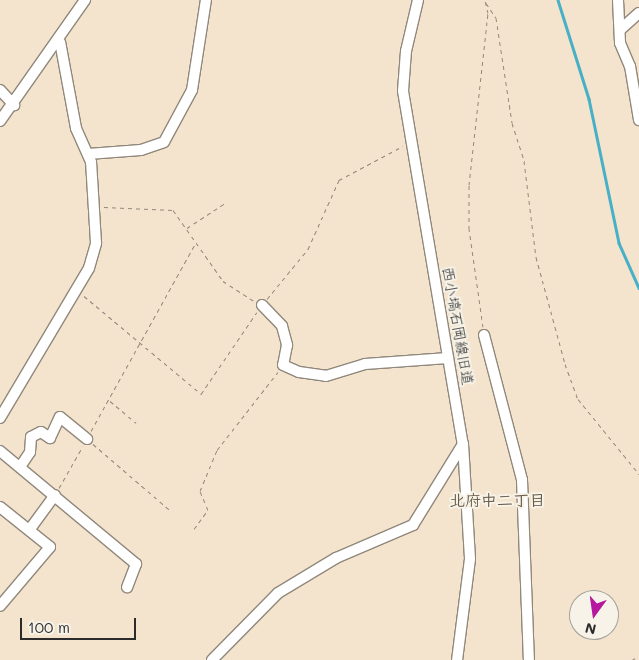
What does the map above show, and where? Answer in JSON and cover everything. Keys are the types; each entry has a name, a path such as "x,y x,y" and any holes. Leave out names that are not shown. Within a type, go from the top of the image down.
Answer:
{"street":[{"path":"0,121 60,42 85,0"},
{"path":"88,154 141,150 164,142 192,90 206,0"},
{"name":"西小塙石岡線旧道","path":"418,0 403,72 411,143 463,444 470,559 457,660"},
{"path":"618,0 621,29 639,120"},
{"path":"621,29 639,13"},
{"path":"0,418 77,289 93,257 96,206 88,154 76,128 60,42"},
{"path":"0,90 14,105"},
{"path":"262,305 282,326 287,345 283,365 326,376 365,364 448,358"},
{"path":"484,335 522,480 529,660"},
{"path":"20,467 30,452 31,437 41,432 50,438 60,417 87,439"},
{"path":"212,660 278,593 336,558 413,525 463,444"},
{"path":"0,450 136,564 127,587"},
{"path":"30,529 55,495"},
{"path":"0,507 30,529 50,547 0,606"}],"path":[{"path":"484,335 469,229 469,185 485,1"},
{"path":"485,1 496,18 512,123 524,161 536,257 565,364 578,399 639,474"},
{"path":"77,289 141,344 204,394 262,305 308,249 339,180 411,143"},
{"path":"187,228 225,203"},
{"path":"96,206 164,207 179,216 223,281 237,294 262,305"},
{"path":"55,495 141,344 196,242"},
{"path":"194,529 208,510 200,491 217,450 283,365"},
{"path":"109,400 136,424"},
{"path":"87,439 172,512"},
{"path":"632,660 639,656"}],"waterway":[{"path":"558,0 589,99 619,243 639,288"}],"district":[{"name":"北府中二丁目","path":"497,500"}]}
